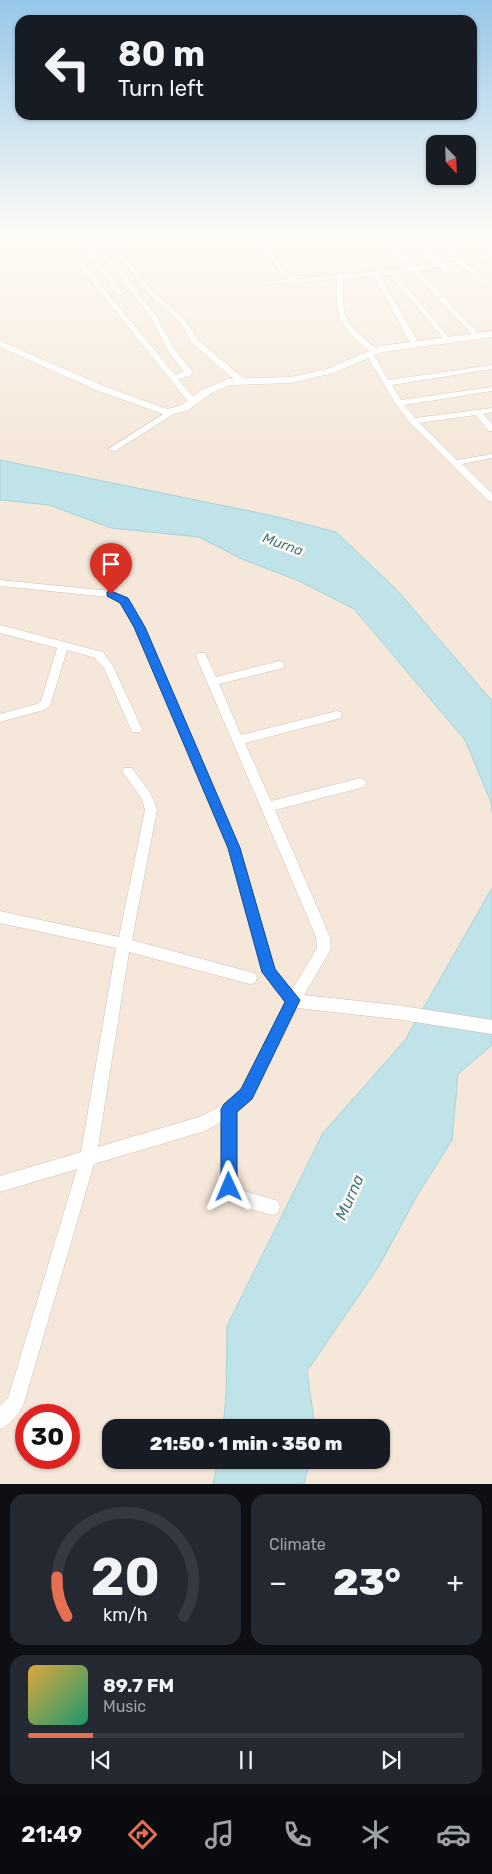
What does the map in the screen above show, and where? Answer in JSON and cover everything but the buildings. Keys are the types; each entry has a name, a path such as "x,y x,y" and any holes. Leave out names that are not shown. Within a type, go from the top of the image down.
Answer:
{"street":[{"path":"115,305 193,402"},
{"path":"145,305 153,315 173,352 189,372 174,378"},
{"path":"165,305 184,322 192,339 240,381"},
{"path":"338,305 344,324 373,353 387,383 413,422 492,499"},
{"path":"393,305 415,344"},
{"path":"419,305 447,339"},
{"path":"448,305 477,336"},
{"path":"0,344 138,403 166,412 183,409 228,382 291,380 325,373 373,353 415,344 492,334"},
{"path":"387,383 492,367"},
{"path":"399,403 492,389"},
{"path":"112,449 176,410"},
{"path":"413,422 492,410"},
{"path":"478,412 492,429"},
{"path":"456,463 492,456"},
{"path":"0,583 111,594 124,600 140,627 234,848 269,972 292,1000 396,1012 492,1027"},
{"path":"0,628 92,652 104,660 136,729"},
{"path":"0,718 40,707 46,703 63,645"},
{"path":"0,1184 205,1123 229,1109 246,1094 292,1000 324,949 323,937 201,656"},
{"path":"213,682 279,665"},
{"path":"238,740 338,715"},
{"path":"0,1420 14,1403 88,1159 124,944 151,810 147,797 128,771"},
{"path":"266,807 360,782"},
{"path":"0,918 124,944 250,978"},
{"path":"229,1109 229,1187 236,1196 272,1207"}],"shaded area":[{"path":"0,305 492,305 492,1484 0,1484"}],"water":[{"name":"Murna","path":"0,460 274,516 336,532 397,590 492,701 492,812 491,802 465,740 354,609 299,581 242,559 199,537 111,528 49,505 0,500"},
{"name":"Murna","path":"492,888 492,1045 458,1074 452,1140 418,1194 379,1266 307,1371 314,1419 224,1419 227,1326 323,1133 405,1040"},
{"path":"216,1469 308,1469 304,1484 213,1484"}],"route":[{"path":"111,594 124,600 140,627 241,866 269,972 292,1000 246,1094 229,1109 229,1187"}]}
